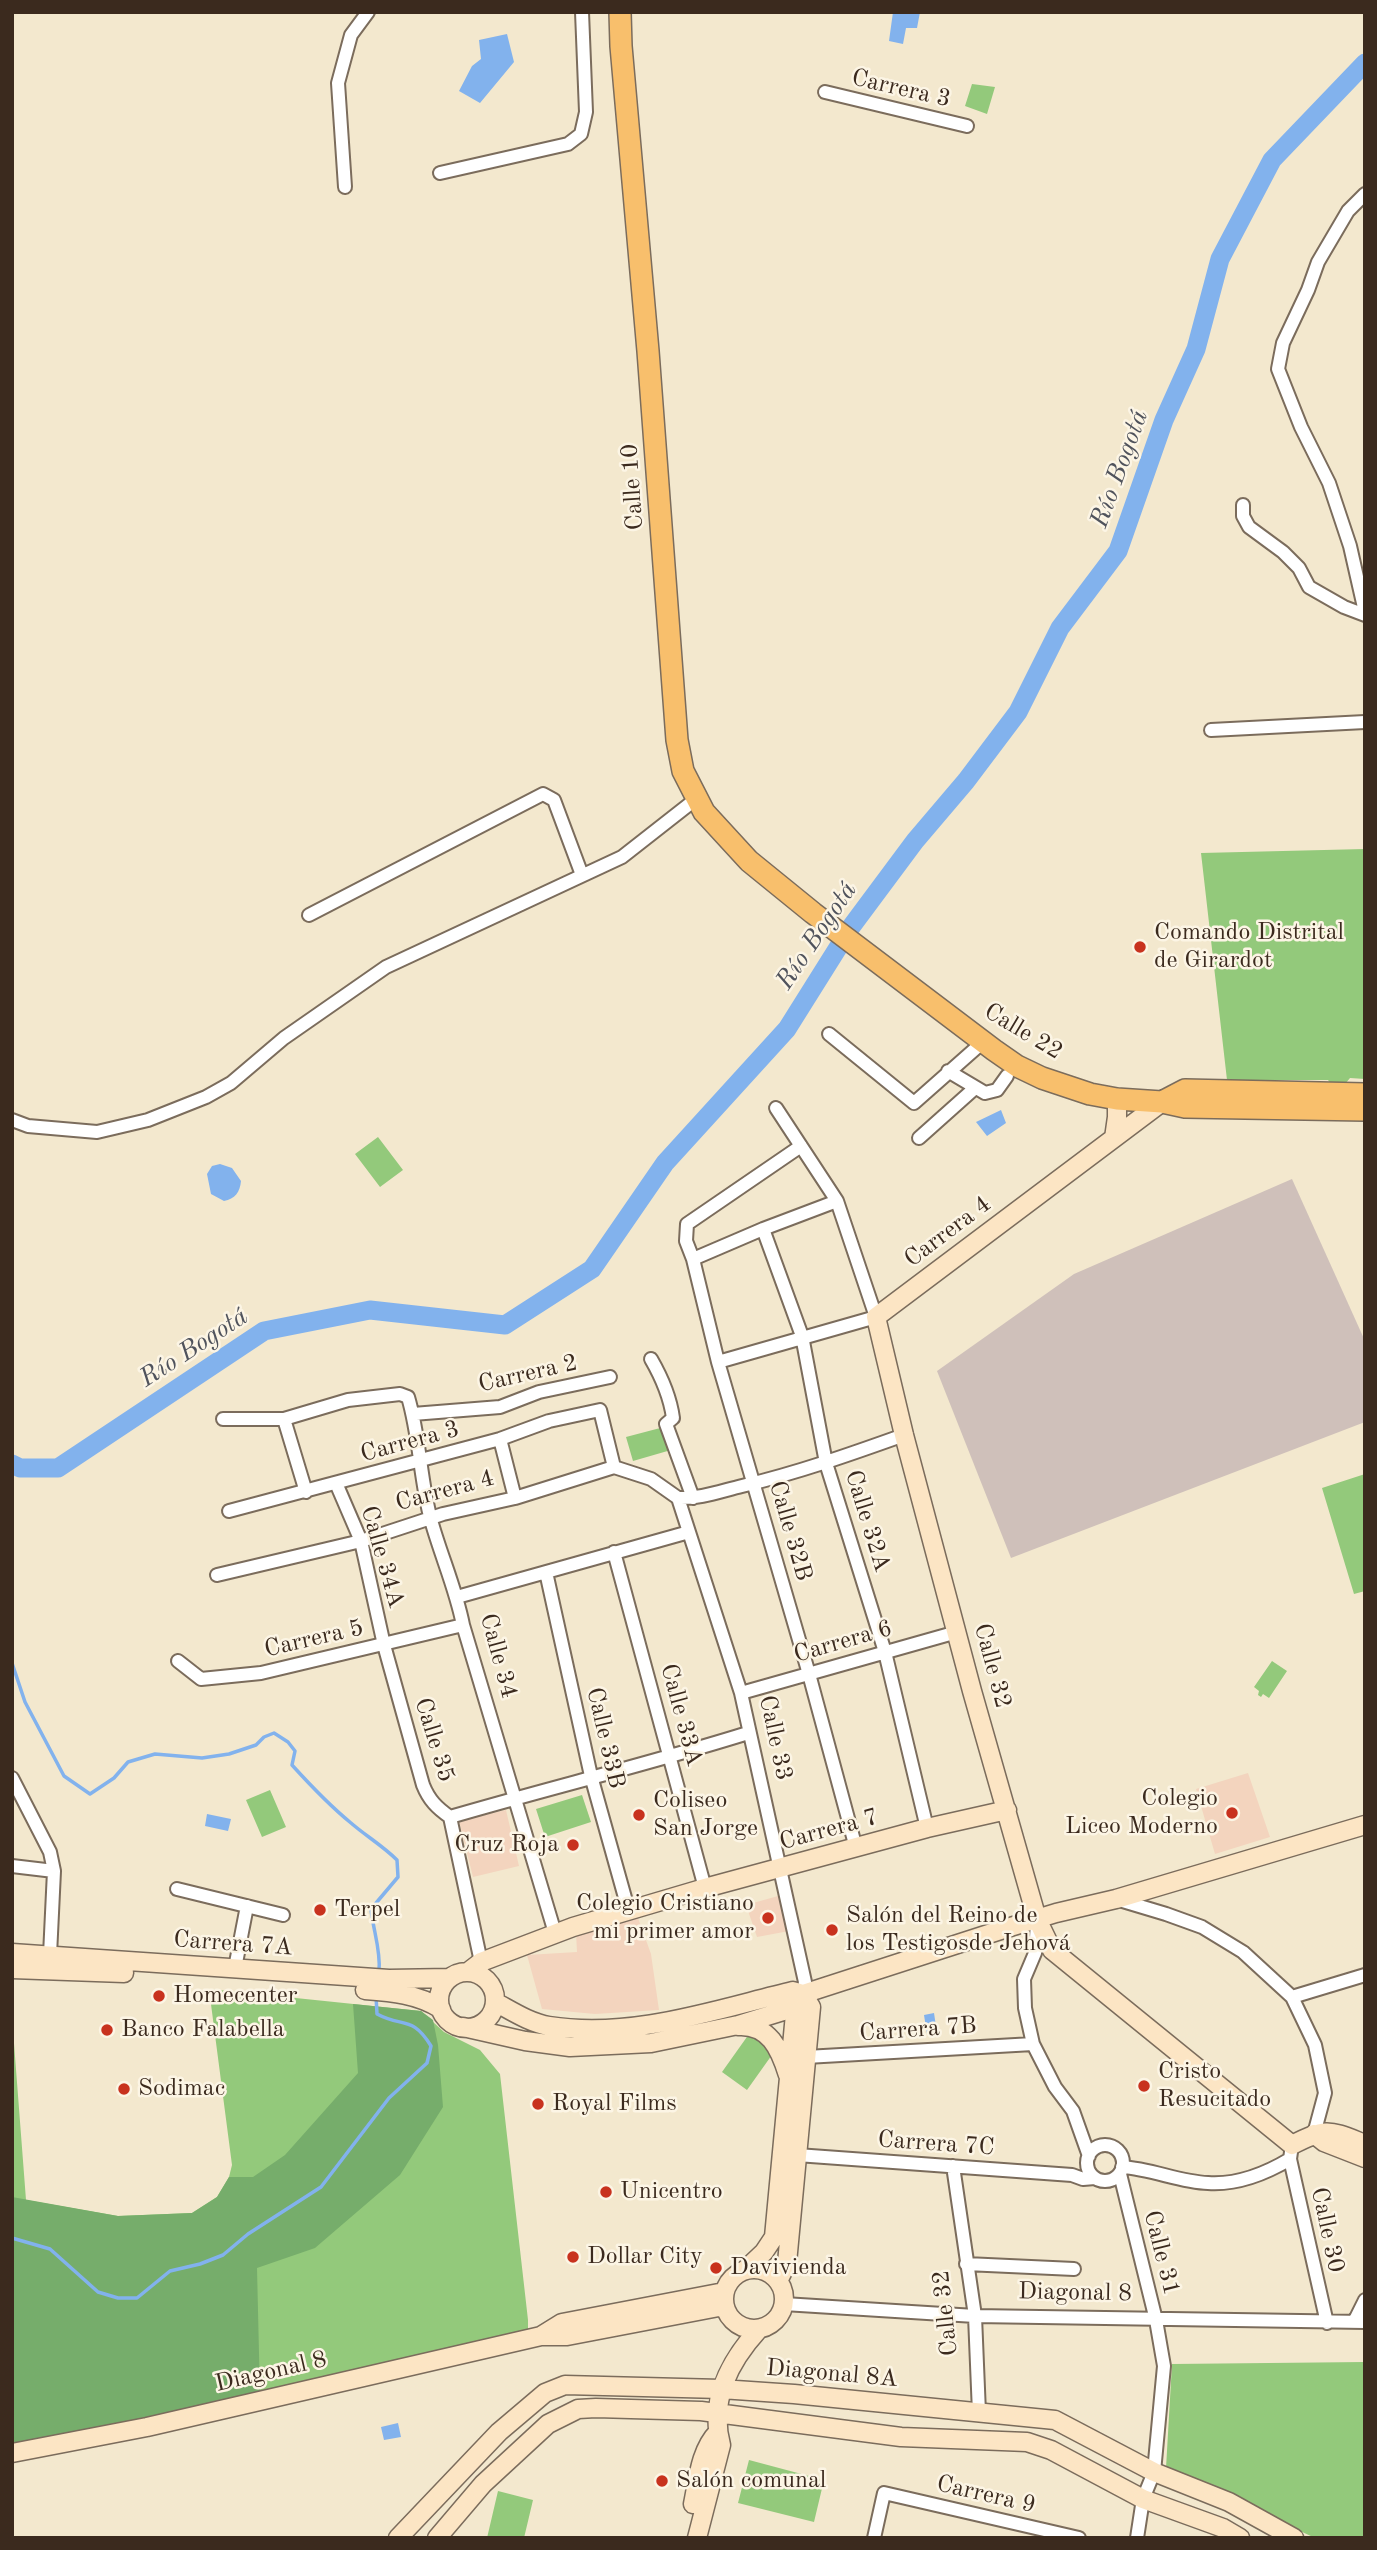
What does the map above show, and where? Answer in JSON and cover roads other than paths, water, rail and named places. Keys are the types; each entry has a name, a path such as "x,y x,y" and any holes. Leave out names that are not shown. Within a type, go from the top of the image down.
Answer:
{"main road":[{"name":"Calle 10","path":"620,12 676,730 683,771 704,812 749,861 810,911"},
{"name":"Calle 22","path":"810,911 983,1042 1017,1066 1042,1078 1090,1094 1185,1107 1365,1110"},
{"name":"Calle 22","path":"1162,1102 1185,1090 1365,1094"}],"street":[{"path":"345,187 338,83 351,35 368,12"},
{"path":"440,173 568,144 581,134 586,111 582,12"},
{"name":"Carrera 3","path":"825,92 967,126"},
{"path":"1243,505 1243,516 1250,527 1299,568 1309,587 1344,607 1365,613 1350,546 1329,484 1301,427 1278,369 1283,343 1318,262 1348,211 1365,194"},
{"path":"1211,730 1365,722"},
{"path":"309,915 543,794 554,800 582,875"},
{"path":"12,1120 27,1126 97,1132 124,1127 175,1110 231,1083 284,1038 386,967 622,857 696,799"},
{"path":"829,1034 914,1103 983,1042"},
{"path":"948,1071 985,1093 997,1090 1007,1076"},
{"path":"919,1138 975,1088"},
{"path":"1114,1138 1117,1099"},
{"name":"Carrera 4","path":"718,1362 876,1317 1162,1102"},
{"name":"Calle 32","path":"776,1108 836,1201 876,1317 904,1435 957,1632 1037,1919 1052,1950 1291,2152"},
{"name":"Calle 32B","path":"801,1146 687,1224 686,1241 856,1849"},
{"path":"693,1259 836,1201"},
{"name":"Calle 32A","path":"763,1229 802,1336 827,1463 885,1652 927,1828"},
{"path":"651,1359 667,1389 673,1418 666,1424 693,1498"},
{"name":"Carrera 2","path":"413,1414 500,1407 539,1392 610,1377"},
{"name":"Calle 34","path":"284,1419 348,1400 400,1394 408,1397 431,1518 457,1597 513,1798 555,1933"},
{"name":"Carrera 3","path":"229,1511 500,1440 549,1421 600,1410 614,1467"},
{"path":"223,1419 284,1419 306,1492"},
{"path":"614,1467 651,1479 678,1498 693,1498 827,1463 904,1435"},
{"path":"500,1440 515,1498"},
{"name":"Carrera 4","path":"217,1575 361,1541 431,1518 515,1498 614,1467"},
{"name":"Calle 34A","path":"336,1483 361,1541 384,1645"},
{"name":"Calle 33","path":"678,1498 741,1693 805,1982 795,2014 774,2237 764,2252 745,2270"},
{"path":"457,1597 689,1532"},
{"name":"Calle 33A","path":"614,1552 705,1888"},
{"name":"Calle 33B","path":"546,1572 591,1776 629,1912"},
{"name":"Carrera 5","path":"178,1661 201,1679 261,1673 463,1625"},
{"name":"Carrera 6","path":"741,1693 957,1632"},
{"name":"Calle 35","path":"384,1645 427,1795 436,1808 450,1817 474,1967"},
{"path":"450,1817 591,1776 671,1757 748,1733"},
{"path":"13,1783 50,1852 54,1871 50,1955"},
{"name":"Carrera 7","path":"474,1967 555,1933 705,1888 927,1828 1007,1810"},
{"path":"463,2027 482,2024 491,2014 495,2002 492,1987 475,1973 474,1967 450,1978 442,1989 441,2009 447,2019 463,2027 525,2042 570,2048 651,2043 731,2026 790,2009 803,1994 1037,1919 1116,1899 1365,1825"},
{"path":"12,1866 54,1871"},
{"path":"177,1889 283,1915"},
{"path":"1116,1899 1202,1927 1243,1952 1292,1997 1315,2045 1325,2093 1314,2134"},
{"path":"235,1968 247,1906"},
{"path":"1037,1919 1035,1953 1024,1979 1025,2008 1033,2044 1055,2087 1073,2111 1088,2161 1100,2180 1121,2170 1146,2169 1207,2183 1243,2180 1272,2170 1314,2134 1330,2131 1365,2144"},
{"name":"Carrera 7A","path":"12,1952 235,1968 361,1983"},
{"name":"Carrera 7A","path":"12,1969 389,1985 450,1978"},
{"path":"1292,1997 1365,1975"},
{"name":"Carrera 7A","path":"389,1985 428,2000 441,2009"},
{"path":"495,2002 520,2016 547,2026 615,2028 654,2025 793,1991 803,1994"},
{"name":"Calle 33","path":"778,2281 787,2263 811,2007 803,1994"},
{"path":"731,2026 753,2025 767,2035 778,2048 789,2080"},
{"name":"Carrera 7B","path":"806,2057 1033,2044"},
{"path":"1077,2123 1103,2146 1117,2151 1146,2169"},
{"path":"1314,2134 1324,2142 1365,2158"},
{"path":"1072,2175 1088,2161 1097,2147 1103,2146"},
{"path":"1117,2151 1121,2155 1121,2170"},
{"name":"Calle 30","path":"1291,2152 1326,2323"},
{"name":"Carrera 7C","path":"797,2155 1072,2175 1100,2180"},
{"name":"Calle 32","path":"953,2166 975,2316 979,2413"},
{"name":"Calle 31","path":"1121,2170 1125,2197 1156,2320"},
{"name":"Calle 31","path":"1100,2180 1125,2197"},
{"path":"966,2264 1074,2269"},
{"path":"697,2538 721,2445 718,2432 720,2389 741,2349 759,2329 776,2321 784,2304 783,2291 778,2281 766,2271 745,2270 733,2277 724,2299 727,2314 740,2326 759,2329"},
{"name":"Diagonal 8","path":"12,2452 147,2427 541,2336 562,2323 724,2299"},
{"path":"1359,2322 1365,2300"},
{"name":"Diagonal 8","path":"784,2304 975,2316 1359,2322"},
{"path":"1137,2538 1143,2499 1154,2472 1164,2366 1156,2320"},
{"path":"740,2326 741,2349"},
{"name":"Diagonal 8A","path":"398,2538 499,2432 545,2393 565,2385 794,2393 1055,2420 1154,2472 1230,2502 1294,2538"},
{"name":"Diagonal 8A","path":"437,2538 506,2462 561,2415 578,2409 718,2414 901,2437 1027,2442 1051,2451 1143,2499 1223,2528 1240,2538"},
{"path":"685,2538 704,2455 709,2441 718,2432"},
{"name":"Carrera 9","path":"874,2538 884,2493 1079,2538"}],"water":[{"path":"893,12 920,12 917,28 906,28 903,44 889,41"},
{"path":"507,34 514,62 480,103 459,91 472,66 481,59 479,40"},
{"path":"1001,1110 1006,1123 987,1136 976,1122"},
{"path":"220,1164 232,1168 241,1181 236,1194 224,1201 211,1194 207,1174 212,1166"},
{"path":"207,1814 231,1819 228,1831 205,1826"},
{"path":"934,2013 937,2033 927,2034 924,2015"},
{"path":"398,2423 401,2437 384,2440 381,2427"}],"waterway":[{"name":"Río Bogotá","path":"12,1464 20,1468 58,1468 264,1331 370,1310 505,1325 592,1269 665,1163 787,1029 851,927 915,841 966,781 1018,712 1060,628 1118,551 1164,420 1196,349 1220,259 1272,160 1365,63"},
{"path":"12,1663 25,1702 64,1776 90,1794 114,1778 128,1762 155,1754 202,1758 229,1754 256,1745 264,1737 274,1733 288,1742 295,1751 292,1765 299,1773 335,1809 397,1860 398,1877 371,1909 379,1971"},
{"path":"12,2238 50,2249 98,2292 118,2298 137,2298 170,2271 223,2255 248,2234 321,2187 389,2098 427,2063 431,2046 424,2036 412,2026 377,2014 376,1996"}],"place":[{"name":"Comando Distrital de Girardot","path":"1140,947"},
{"name":"Colegio Liceo Moderno","path":"1232,1813"},
{"name":"Coliseo San Jorge","path":"639,1815"},
{"name":"Cruz Roja","path":"573,1845"},
{"name":"Terpel","path":"320,1910"},
{"name":"Colegio Cristiano mi primer amor","path":"768,1918"},
{"name":"Salón del Reino de los Testigosde Jehová","path":"832,1930"},
{"name":"Homecenter","path":"159,1996"},
{"name":"Banco Falabella","path":"107,2030"},
{"name":"Cristo Resucitado","path":"1144,2086"},
{"name":"Sodimac","path":"124,2089"},
{"name":"Royal Films","path":"538,2104"},
{"name":"Unicentro","path":"606,2192"},
{"name":"Dollar City","path":"573,2257"},
{"name":"Davivienda","path":"716,2268"},
{"name":"Salón comunal","path":"662,2481"}]}
